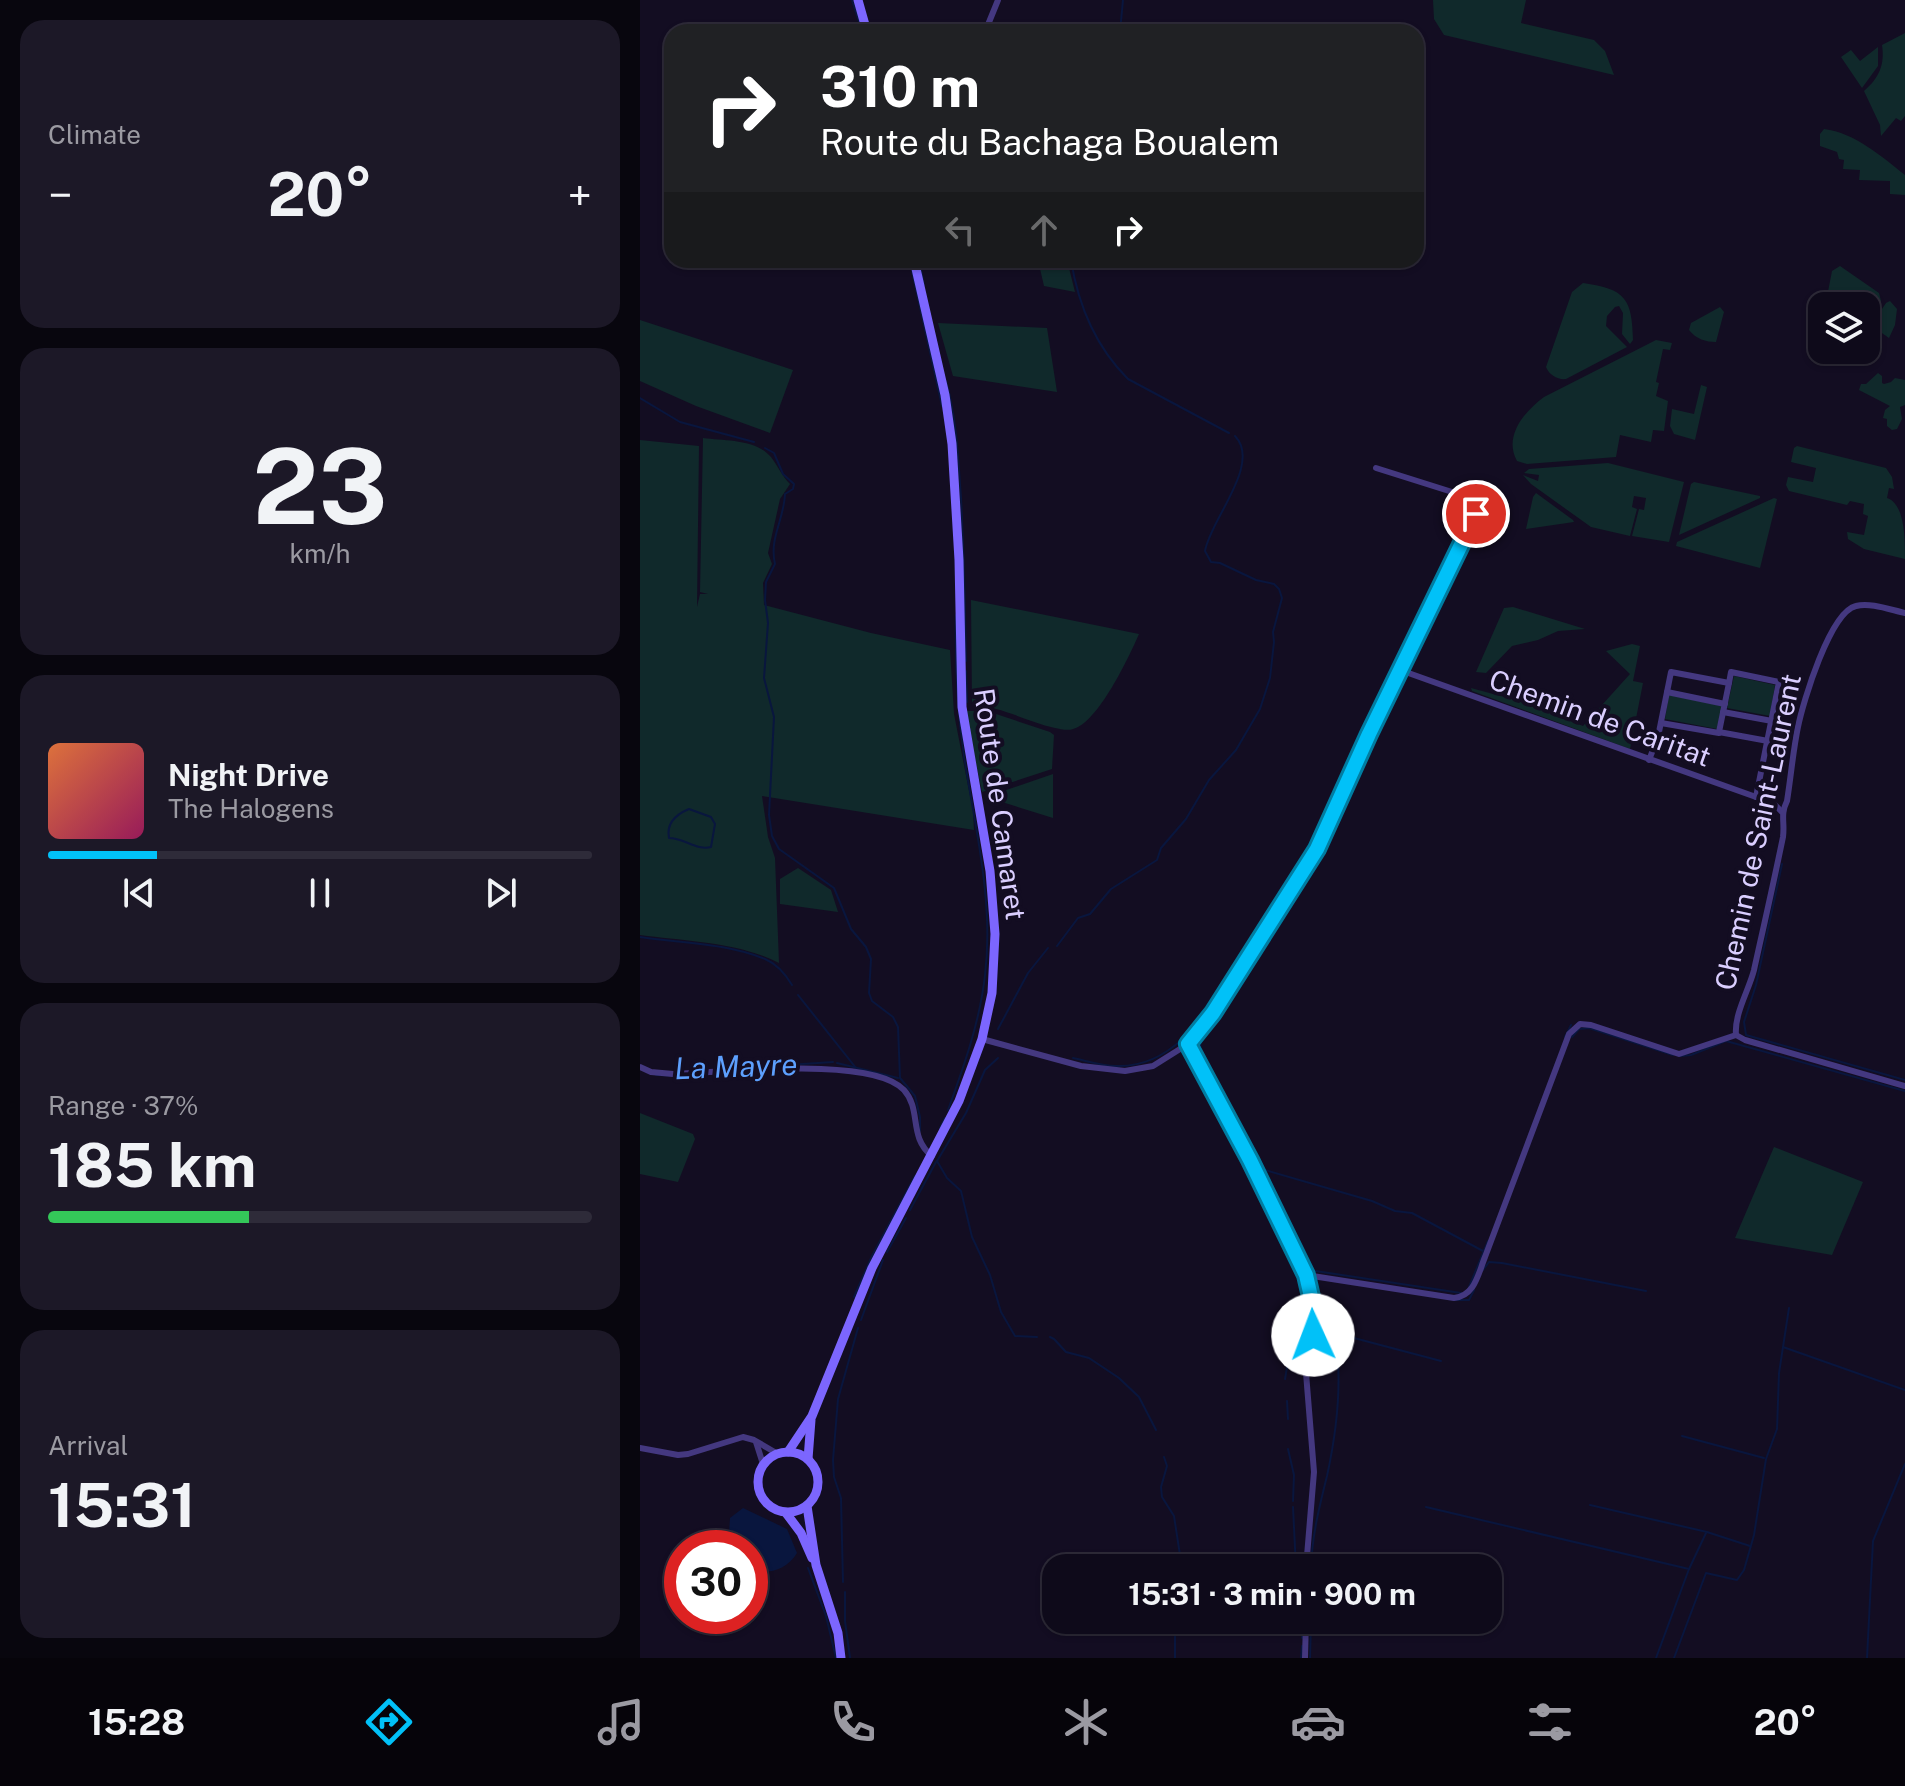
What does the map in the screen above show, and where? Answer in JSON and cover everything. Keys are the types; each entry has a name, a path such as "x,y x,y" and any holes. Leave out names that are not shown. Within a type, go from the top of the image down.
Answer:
{"main road":[{"path":"858,0 865,24"},
{"name":"Route de Camaret","path":"841,1658 838,1633 816,1565 796,1524 786,1513 772,1508 761,1497 757,1481 763,1464 783,1453 812,1416 872,1268 965,1088 982,1039 993,984 994,912 982,818 962,707 959,560 951,431 916,268"},
{"name":"Route de Camaret","path":"812,1416 808,1459 818,1477 817,1491 807,1506 816,1565"},
{"path":"783,1453 808,1459"},
{"path":"786,1513 807,1506"}],"street":[{"path":"988,24 998,0"},
{"path":"982,1039 1081,1066 1125,1071 1153,1066 1188,1044 1213,1013 1317,849 1476,514 1477,503 1468,497 1376,468"},
{"name":"Chemin de Saint-Laurent","path":"1736,1035 1736,1023 1751,982 1784,832 1782,812 1787,801 1804,704 1827,643 1838,621 1854,606 1905,613"},
{"name":"Chemin de Caritat","path":"1400,670 1773,803 1782,812"},
{"path":"1649,760 1661,723 1671,672 1729,683"},
{"path":"1719,732 1731,672 1779,682 1756,797"},
{"path":"1667,692 1725,704"},
{"path":"1723,712 1772,721"},
{"path":"1661,723 1768,741"},
{"path":"1306,1275 1461,1298 1471,1290 1569,1034 1576,1025 1591,1025 1679,1054 1736,1035 1905,1086"},
{"path":"1188,1044 1250,1160 1306,1275 1314,1310 1306,1373 1314,1472 1306,1554"},
{"path":"640,1067 651,1072 673,1074 836,1069 894,1081 911,1099 916,1132 924,1149 936,1148"},
{"path":"640,1448 678,1455 739,1438 754,1440 783,1453"},
{"path":"754,1440 763,1464"},
{"path":"1305,1658 1306,1634"}],"green space":[{"path":"1433,0 1526,0 1521,23 1594,40 1605,51 1614,75 1444,35 1434,19"},
{"path":"1905,33 1905,116 1901,121 1896,118 1881,136 1880,125 1864,91 1880,71 1882,45"},
{"path":"1878,47 1878,66 1862,88 1841,57 1851,50 1860,61"},
{"path":"1824,129 1857,140 1905,175 1905,195 1890,194 1890,181 1859,180 1860,170 1843,169 1844,160 1839,159 1837,152 1820,146 1820,134"},
{"path":"1840,266 1878,292 1828,292 1832,271"},
{"path":"1040,268 1069,268 1075,292 1044,286"},
{"path":"1583,283 1609,289 1624,298 1631,315 1633,340 1630,344 1622,334 1623,313 1619,306 1615,307 1607,316 1606,326 1627,347 1566,379 1560,379 1546,367 1572,292"},
{"path":"1890,301 1897,309 1889,338 1880,332 1880,312"},
{"path":"1720,307 1724,312 1716,342 1701,339 1689,330 1691,323"},
{"path":"640,320 793,370 770,433 696,406 640,381"},
{"path":"938,323 1047,328 1057,392 953,376"},
{"path":"1656,340 1672,343 1670,350 1663,349 1656,382 1659,383 1656,396 1668,401 1664,431 1653,430 1651,442 1620,435 1616,457 1527,464 1517,461 1513,452 1514,433 1523,417 1537,403"},
{"path":"1878,373 1884,384 1895,378 1905,380 1905,405 1900,407 1902,419 1897,429 1892,430 1887,426 1887,419 1883,418 1890,406 1859,390 1861,384 1866,384"},
{"path":"1701,385 1707,387 1695,440 1674,434 1670,426 1672,409 1694,414"},
{"path":"703,438 740,442 765,451 790,484 780,499 768,553 772,564 763,583 764,605 950,650 954,714 974,830 762,796 768,837 775,858 779,963 729,946 640,935 640,440 699,446 697,607 700,594 708,594 700,592"},
{"path":"1797,446 1886,468 1892,477 1894,489 1889,488 1887,498 1897,507 1903,523 1905,559 1864,549 1848,539 1847,532 1864,535 1868,516 1863,514 1864,504 1850,501 1847,505 1789,491 1786,485 1788,477 1813,482 1816,468 1791,462"},
{"path":"1608,463 1684,482 1669,542 1632,536 1639,509 1644,510 1646,498 1634,496 1632,507 1637,509 1630,536 1591,527 1523,475 1538,481 1539,475 1524,473 1529,469"},
{"path":"1694,482 1760,496 1760,498 1679,535"},
{"path":"1536,493 1573,520 1574,522 1526,529"},
{"path":"1777,499 1760,568 1676,546 1677,542"},
{"path":"971,600 1139,634 1102,702 1083,724 1066,730 972,704"},
{"path":"1513,607 1585,629 1558,631 1512,646 1486,673 1476,672 1504,608"},
{"path":"1632,644 1640,646 1633,681 1643,683 1630,749 1472,691 1471,688 1519,701 1583,726 1630,674 1606,651"},
{"path":"1734,676 1775,685 1770,716 1727,708"},
{"path":"1669,695 1722,706 1717,729 1665,719"},
{"path":"965,711 987,711 1050,732 1054,735 1052,769 982,792"},
{"path":"1053,774 1053,818 986,797"},
{"path":"798,868 831,890 838,912 780,904 780,879"},
{"path":"640,1113 693,1134 695,1139 678,1182 640,1174"},
{"path":"1774,1147 1863,1182 1832,1255 1735,1238"}],"water":[{"path":"743,1508 787,1529 797,1553 788,1564 768,1571 768,1530 729,1530 730,1518"}],"waterway":[{"path":"852,0 859,22"},
{"path":"1121,24 1123,0"},
{"path":"921,268 924,285"},
{"path":"1073,268 1090,324 1107,353 1128,379 1229,433"},
{"path":"912,271 942,406"},
{"path":"946,381 955,425 959,469 966,661"},
{"path":"640,398 680,422 754,442"},
{"path":"1057,946 1078,918 1090,914 1111,889 1157,860 1161,848 1186,819 1209,780 1236,750 1260,709 1270,678 1273,632 1282,598 1279,589 1274,584 1211,562 1205,551 1239,477 1242,448 1235,436"},
{"path":"765,448 774,453 783,474 794,484 793,489 785,494 775,537 775,564 766,582 768,623 764,678 774,717 769,815 772,836 779,849 834,888 851,929 866,947 871,959 869,993 872,1001 893,1017 898,1027 900,1078 915,1096 920,1131"},
{"path":"948,1110 975,1026 983,992 987,948 982,865 960,720 956,615"},
{"path":"966,671 967,702"},
{"path":"1233,971 1312,846 1363,732"},
{"path":"1213,1084 1201,1055 1200,1040 1305,880 1334,830 1355,784"},
{"path":"689,809 711,817 715,824 711,847 669,838 673,820 689,809"},
{"path":"1782,864 1756,985 1744,1022 1746,1035 1905,1080"},
{"path":"640,937 750,954 773,964 792,985"},
{"path":"998,1029 1028,973 1048,948"},
{"path":"1073,1058 1116,1066 1135,1065 1153,1059 1183,1039 1208,1010 1228,979"},
{"path":"798,995 856,1068"},
{"path":"1565,1037 1571,1025"},
{"path":"1572,1037 1579,1029 1589,1028 1673,1055"},
{"path":"1680,1056 1691,1055 1726,1041 1905,1091"},
{"path":"937,1161 966,1113 985,1070 998,1058"},
{"name":"La Mayre","path":"772,1066 833,1062"},
{"name":"La Mayre","path":"837,1063 898,1078"},
{"path":"750,1074 785,1072"},
{"name":"La Mayre","path":"656,1075 693,1076"},
{"path":"940,1128 945,1118"},
{"path":"1235,1125 1250,1149 1273,1202"},
{"path":"1234,1137 1281,1232"},
{"path":"937,1161 947,1178 961,1191 972,1237 990,1275 1001,1312 1015,1336 1037,1337"},
{"path":"910,1210 936,1162"},
{"path":"1258,1168 1372,1201 1395,1211 1412,1213 1483,1251"},
{"path":"854,1297 915,1176"},
{"path":"1276,1207 1309,1270 1461,1293"},
{"path":"887,1252 906,1218"},
{"path":"1469,1287 1488,1241"},
{"path":"861,1320 883,1260"},
{"path":"1483,1270 1489,1262 1502,1263 1646,1291"},
{"path":"1300,1271 1301,1287"},
{"path":"1318,1279 1314,1281 1315,1286 1335,1333 1441,1361"},
{"path":"1454,1300 1469,1300 1474,1290"},
{"path":"1293,1342 1301,1300"},
{"path":"1674,1658 1706,1573 1737,1580 1744,1570 1754,1535 1766,1459 1777,1429 1779,1373 1789,1308"},
{"path":"843,1582 841,1498 834,1477 833,1460 838,1399 858,1328"},
{"path":"1312,1554 1336,1424 1339,1370 1335,1335"},
{"path":"1050,1337 1066,1352 1089,1358 1119,1378 1139,1397 1156,1430"},
{"path":"1783,1347 1905,1390"},
{"path":"1285,1379 1289,1356"},
{"path":"1287,1401 1288,1419"},
{"path":"1682,1436 1764,1458"},
{"path":"1288,1449 1294,1475 1293,1501"},
{"path":"1164,1457 1167,1466 1161,1487 1162,1497 1174,1516 1180,1554"},
{"path":"1867,1658 1873,1541 1905,1464"},
{"path":"1590,1505 1707,1532 1750,1546"},
{"path":"1293,1507 1295,1554"},
{"path":"1426,1507 1689,1569"},
{"path":"1656,1658 1689,1569 1706,1533"},
{"path":"808,1568 826,1616 836,1658"},
{"path":"845,1592 850,1658"},
{"path":"1175,1634 1175,1658"},
{"path":"1310,1658 1311,1634"},
{"path":"1301,1658 1302,1646"}],"route":[{"path":"1313,1335 1314,1310 1306,1275 1250,1160 1188,1044 1213,1013 1317,849 1476,514"}]}
